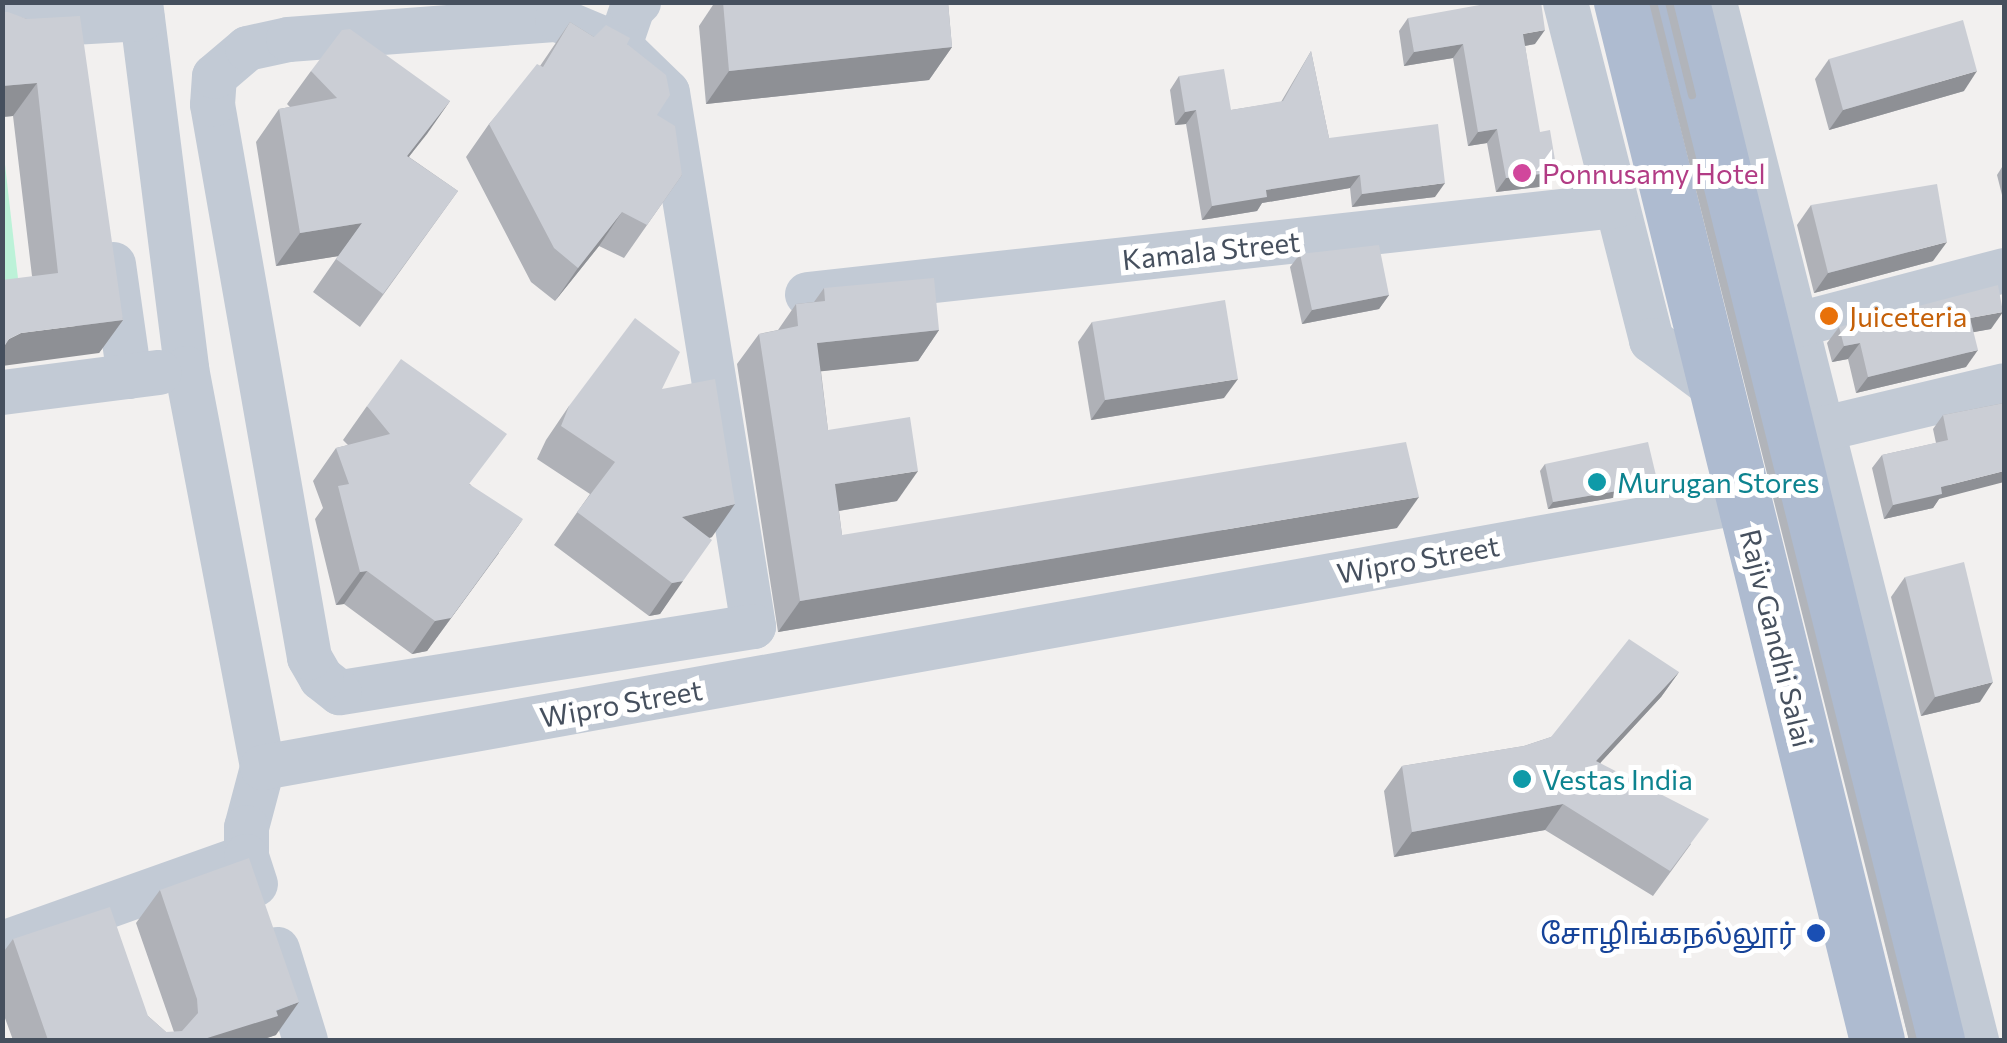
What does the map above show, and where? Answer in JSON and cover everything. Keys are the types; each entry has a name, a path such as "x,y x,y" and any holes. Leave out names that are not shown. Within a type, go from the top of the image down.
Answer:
{"main road":[{"name":"Rajiv Gandhi Salai","path":"1621,2 1877,1040"},
{"name":"Rajiv Gandhi Salai","path":"1682,2 1937,1040"}],"street":[{"path":"619,45 632,7 638,2"},
{"path":"1564,2 1651,340 1714,387"},
{"path":"1714,2 1976,1040"},
{"path":"2,26 82,41 141,10 186,368 262,767 246,827 246,856 305,1040"},
{"path":"752,626 368,691 339,692 320,678 308,657 212,104 214,76 247,48 326,36 557,18 619,45 666,92 762,678"},
{"name":"Kamala Street","path":"806,294 1616,205"},
{"path":"106,218 129,376"},
{"path":"1794,325 2004,270"},
{"path":"2,392 186,368"},
{"path":"1820,430 2004,385"},
{"name":"Wipro Street","path":"262,767 1742,501"},
{"path":"2,943 109,924 246,856"}],"green space":[{"path":"2,138 20,296 2,298"}],"building":[{"path":"723,2 948,2 952,47 729,71"},
{"path":"1496,2 1541,2 1545,30 1523,34 1540,132 1550,130 1557,172 1506,178 1497,129 1478,132 1463,44 1414,52 1408,18"},
{"path":"2,12 27,19 80,16 123,320 21,333 9,339 2,350 2,280 58,273 37,83 2,86"},
{"path":"1963,20 1977,71 1843,110 1829,59"},
{"path":"570,22 594,37 606,25 630,38 627,44 666,75 670,95 657,115 675,126 682,175 647,225 622,212 578,268 554,248 489,124 537,64 543,67"},
{"path":"350,29 450,101 407,156 458,191 383,294 336,259 362,223 300,233 279,109 337,98 311,71 342,30"},
{"path":"1311,51 1329,138 1438,124 1445,183 1362,194 1360,175 1266,190 1267,197 1212,206 1196,110 1185,112 1179,76 1224,69 1231,110 1283,101"},
{"path":"1937,184 1947,242 1828,273 1811,205"},
{"path":"1379,245 1389,295 1312,310 1300,254"},
{"path":"934,278 939,330 817,343 828,430 910,417 918,471 835,484 842,535 1406,442 1419,497 800,601 759,334 798,326 796,304 825,301 824,288"},
{"path":"1998,285 2003,312 1970,318 1978,350 1868,377 1860,343 1844,346 1839,327"},
{"path":"1225,300 1238,379 1105,400 1092,322"},
{"path":"635,318 680,352 662,389 715,379 735,504 682,517 712,540 683,581 672,583 577,512 615,462 561,426 569,406"},
{"path":"401,359 507,434 469,484 523,519 451,618 435,621 367,571 360,572 338,486 349,484 336,448 390,434 367,406"},
{"path":"2004,403 2004,471 1941,487 1942,494 1893,505 1882,455 1948,440 1943,415"},
{"name":"Murugan Stores","path":"1648,442 1658,484 1553,502 1545,464"},
{"path":"1964,562 1993,682 1935,697 1905,577"},
{"name":"Vestas India","path":"1629,639 1679,672 1596,761 1709,819 1670,871 1563,804 1412,832 1402,766 1524,746 1551,737"},
{"path":"249,858 299,1002 276,1010 278,1016 201,1040 48,1040 13,939 110,907 148,1016 166,1032 182,1031 198,1013 197,999 160,890"}],"railway":[{"path":"1653,2 1913,1040"},
{"path":"1669,2 1692,95"}],"place":[{"name":"Ponnusamy Hotel","path":"1522,173"},
{"name":"Juiceteria","path":"1829,316"},
{"name":"Murugan Stores","path":"1597,482"},
{"name":"Vestas India","path":"1522,779"},
{"name":"சோழிங்கநல்லூர்","path":"1816,933"}]}
